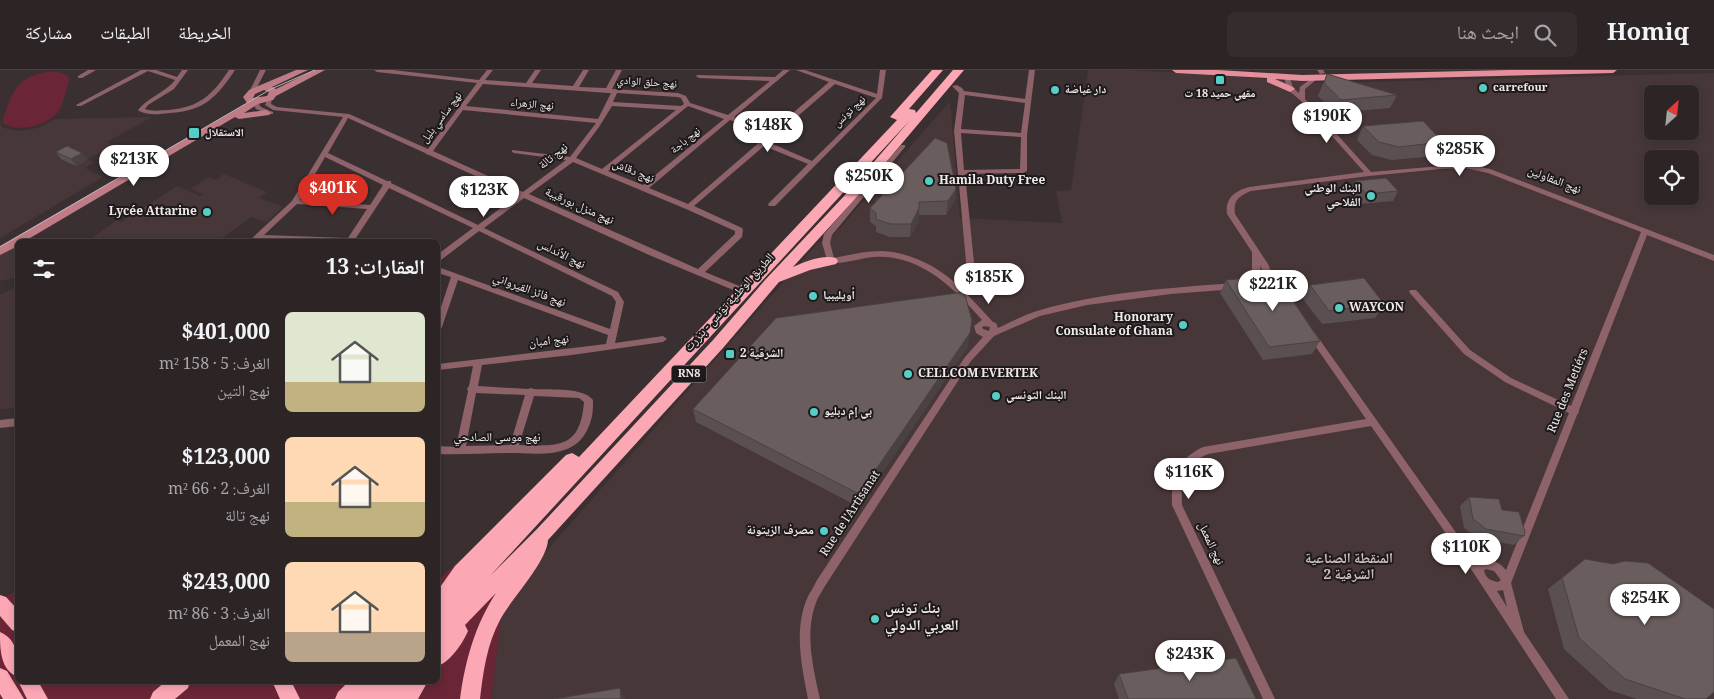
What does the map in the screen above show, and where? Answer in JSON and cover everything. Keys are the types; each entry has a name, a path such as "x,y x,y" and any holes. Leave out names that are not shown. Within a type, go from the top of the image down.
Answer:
{"highway":[{"path":"829,200 848,172 938,70"},
{"name":"الطريق الوطنية تونس - بنزرت","path":"440,638 543,534 850,197 929,99 949,70"},
{"name":"الطريق الوطنية تونس - بنزرت","path":"440,617 632,413 742,291 829,200 959,70"},
{"path":"903,146 959,90 969,70"},
{"name":"RN8","path":"850,197 903,146"},
{"path":"770,283 799,269 831,261"},
{"name":"RN8","path":"440,600 452,587 461,572 616,416 648,385 670,369"},
{"path":"470,699 474,666 481,638 500,603 536,556 543,534"},
{"path":"440,588 461,572"},
{"path":"440,655 491,593 502,575"},
{"path":"0,602 15,610"},
{"path":"0,602 15,620"},
{"path":"0,641 15,664"},
{"path":"0,677 14,699"},
{"path":"29,684 38,699"},
{"path":"160,699 178,684"},
{"path":"282,684 290,699"},
{"path":"345,699 359,684"},
{"path":"370,684 388,699"},
{"path":"362,699 376,684"},
{"path":"383,699 397,684"},
{"path":"406,699 417,684"}],"main road":[{"path":"1176,70 1287,78 1308,73 1447,70"},
{"path":"1274,70 1319,74 1612,70"},
{"path":"1248,74 1272,80 1290,89"}],"street":[{"path":"80,77 93,70"},
{"path":"79,105 146,70"},
{"path":"150,70 178,79"},
{"path":"185,70 172,88 146,104 141,110 156,113 184,111 213,97 232,70"},
{"path":"21,239 226,119 264,88 304,70"},
{"path":"0,243 253,98 272,96 320,70"},
{"name":"نهج حلق الوادي","path":"377,70 482,82 678,95 684,97 685,106"},
{"path":"434,76 439,70"},
{"name":"نهج ساسي بليل","path":"428,153 490,70"},
{"path":"528,85 538,70"},
{"path":"575,88 586,70"},
{"name":"نهج تالة","path":"440,256 572,160 589,139 610,104 619,70"},
{"name":"نهج باجة","path":"644,188 787,70"},
{"path":"799,70 880,97"},
{"name":"نهج تونس","path":"772,204 811,163 880,97 883,70"},
{"path":"960,172 1023,171 1024,135 1032,70"},
{"path":"262,72 264,88"},
{"path":"262,72 253,98 256,107 266,113"},
{"path":"1302,99 1302,88 1319,74"},
{"path":"699,76 775,79"},
{"path":"1287,78 1290,89 1302,99 1369,174"},
{"path":"689,207 832,82"},
{"path":"264,88 273,90 268,105 275,109 348,118"},
{"path":"962,292 969,281 971,264 957,131 959,90 1028,101"},
{"path":"610,104 685,106 731,117 774,133"},
{"path":"602,172 685,106"},
{"name":"نهج الزهراء","path":"462,108 600,121"},
{"path":"226,119 255,112 348,118"},
{"path":"256,239 296,202 348,118"},
{"name":"نهج منزل بورقيبة","path":"348,118 742,291"},
{"path":"957,131 1024,135"},
{"path":"763,144 811,163"},
{"path":"903,146 828,234 826,243 831,261 883,254 907,258 936,272 962,292 991,329"},
{"name":"نهج دقاش","path":"514,151 572,160 644,188 739,230 738,235 699,273"},
{"name":"نهج الأندلس","path":"325,154 609,290 620,302"},
{"name":"نهج المقاولين","path":"1262,287 1287,300 1271,281 1264,264 1231,214 1230,207 1236,195 1249,189 1369,174 1465,166 1477,167 1714,258"},
{"path":"351,239 388,184"},
{"path":"296,202 372,207"},
{"name":"Rue des Metiérs","path":"1506,581 1575,412 1645,231"},
{"path":"0,251 15,242"},
{"name":"نهج المقاولين","path":"1251,279 1256,252"},
{"name":"نهج فائز القيرواني","path":"440,271 612,332"},
{"path":"440,321 455,276"},
{"path":"1264,276 1271,281 1270,286 1262,287 1251,279 1264,276"},
{"name":"Rue de l'Artisanat","path":"1231,286 1251,279"},
{"name":"Rue de l'Artisanat","path":"814,699 806,655 806,619 811,603 821,583 968,359 991,329 1025,320 1049,310 1087,302 1231,286 1262,287"},
{"path":"1413,292 1467,352 1508,380 1575,412"},
{"path":"610,347 620,302"},
{"path":"971,304 978,330"},
{"path":"978,330 980,324 991,329"},
{"path":"1308,329 1481,577 1563,699"},
{"name":"Rue de l'Artisanat","path":"968,359 978,330"},
{"name":"نهج امبان","path":"440,367 663,339"},
{"path":"460,450 478,363"},
{"path":"472,389 531,391 513,448"},
{"name":"نهج موسى الصادحي","path":"440,450 513,448 556,450 571,442 584,427 589,400 580,395 531,391"},
{"path":"0,424 15,422"},
{"name":"نهج المعمل","path":"1269,699 1177,504 1176,490 1179,476 1189,458 1206,450 1372,422"},
{"path":"1456,541 1493,566 1506,581 1522,640"},
{"path":"1481,577 1481,565 1493,566 1515,560"},
{"path":"1481,577 1494,586 1503,586 1506,581"}],"shaded area":[{"path":"1088,70 1133,70 1326,83 1714,73 1714,699 491,699 502,608 541,557 818,243 833,236 950,101 960,218 1062,223 1056,191 1071,190"},
{"path":"56,71 68,76 69,80 63,102 52,118 39,125 23,128 3,123 3,118 11,98 20,84 33,76"},
{"path":"152,117 107,142 113,146 88,159 94,162 85,168 103,177 0,238 0,121 1,126 4,128 17,131 38,128 56,119"},
{"name":"Lycée Attarine","path":"224,174 267,192 259,198 283,207 267,222 251,217 221,239 91,239 117,220 121,222 177,186 200,196 203,194 190,189 209,177 216,180"},
{"path":"15,246 15,279 0,281 0,255"},
{"path":"15,287 15,408 0,409 0,295"},
{"path":"457,563 514,593 502,608 491,699 0,699 0,600 15,591 15,684 440,684 440,578"}],"building":[{"path":"1327,74 1397,95 1341,100 1324,83"},
{"path":"1423,121 1443,142 1399,147 1379,142 1363,126"},
{"name":"Hamila Duty Free","path":"935,138 947,143 956,189 948,201 919,202 919,208 911,224 890,224 876,219 876,213 870,208"},
{"path":"67,146 82,153 71,159 56,152"},
{"path":"1386,178 1398,191 1366,194 1355,181"},
{"path":"1260,277 1287,292 1320,341 1269,347 1226,280"},
{"path":"1364,278 1384,304 1329,311 1310,285"},
{"path":"964,292 972,320 970,333 859,494 693,409 776,318"},
{"path":"1469,497 1499,499 1502,510 1519,512 1525,532 1524,536 1486,529 1473,519"},
{"path":"1585,559 1613,564 1625,561 1648,563 1714,609 1714,692 1706,699 1685,699 1625,679 1579,638 1562,578"},
{"path":"1236,658 1256,699 1128,699 1119,674"},
{"path":"620,688 621,699 554,699"}],"tram line":[{"path":"0,247 271,89 315,70"}],"place":[{"name":"مقهي حميد 18 ت","path":"1220,80"},
{"name":"carrefour","path":"1483,88"},
{"name":"دار غياضة","path":"1055,90"},
{"name":"الاستقلال","path":"194,133"},
{"name":"Hamila Duty Free","path":"929,181"},
{"name":"البنك الوطني الفلاحي","path":"1371,196"},
{"name":"Lycée Attarine","path":"207,212"},
{"name":"أويليبيا","path":"813,296"},
{"name":"WAYCON","path":"1339,308"},
{"name":"Honorary Consulate of Ghana","path":"1183,325"},
{"name":"الشرقية 2","path":"730,354"},
{"name":"CELLCOM EVERTEK","path":"908,374"},
{"name":"البنك التونسي","path":"996,396"},
{"name":"بي إم دبليو","path":"814,412"},
{"name":"مصرف الزيتونة","path":"824,531"},
{"name":"بنك تونس العربي الدولي","path":"875,619"}],"district":[{"name":"المنقطة الصناعية الشرقية 2","path":"1349,568"}]}
